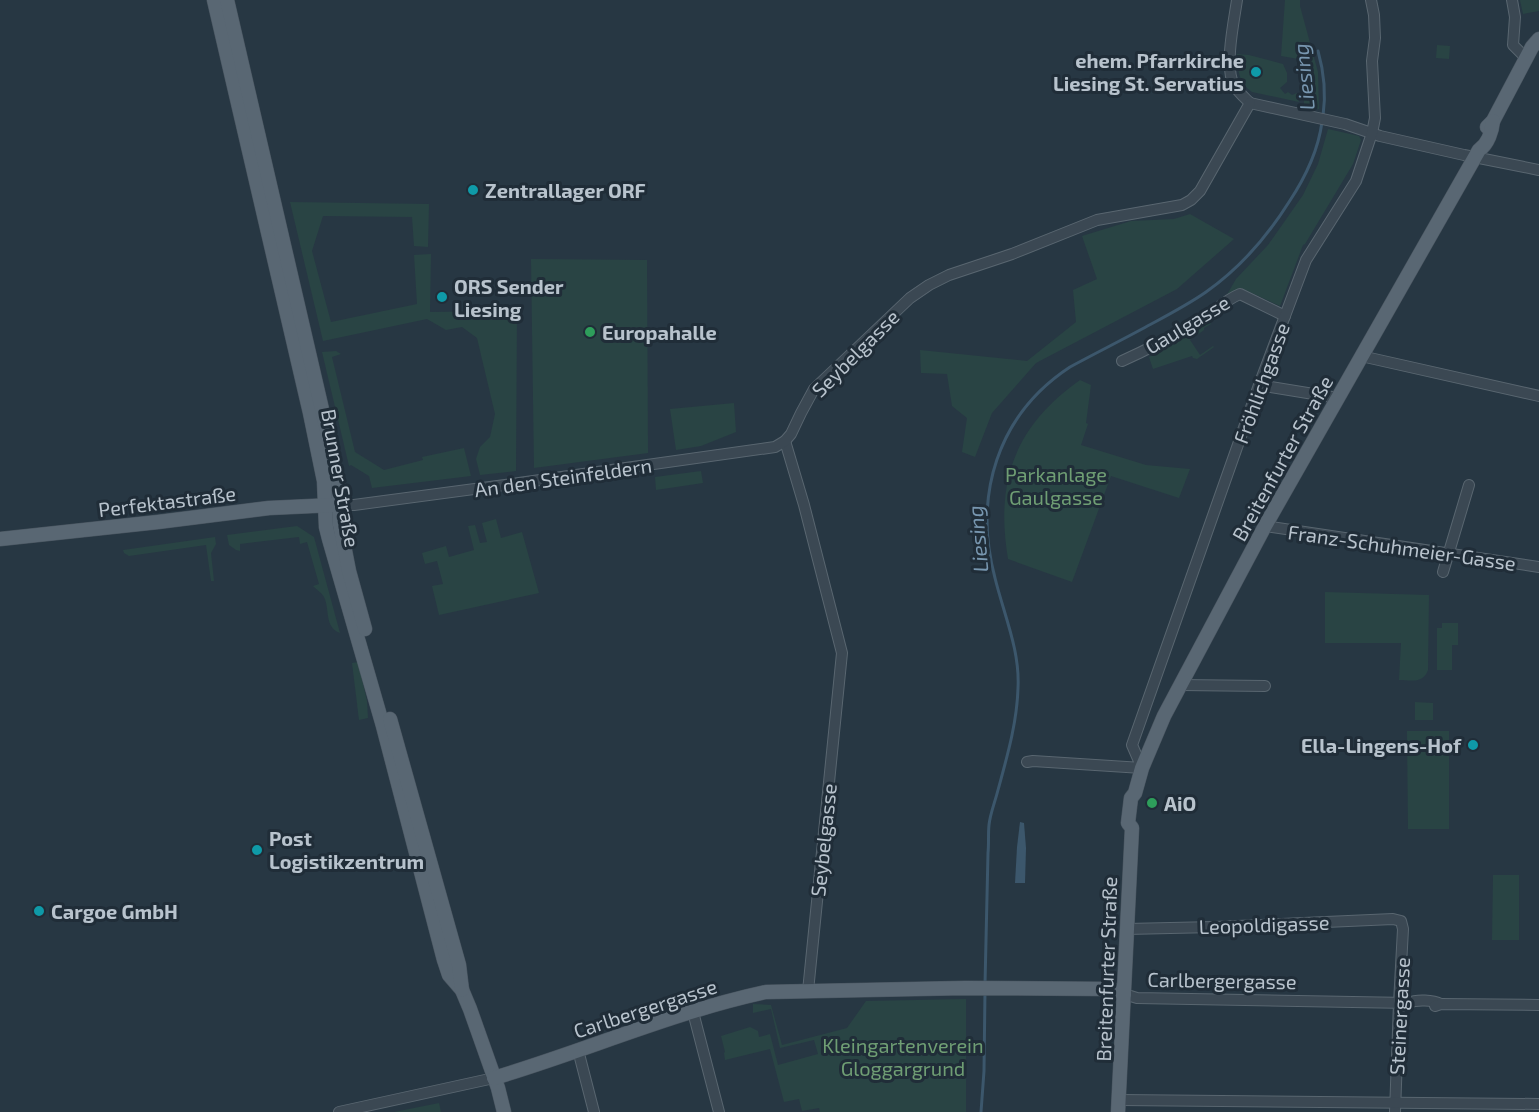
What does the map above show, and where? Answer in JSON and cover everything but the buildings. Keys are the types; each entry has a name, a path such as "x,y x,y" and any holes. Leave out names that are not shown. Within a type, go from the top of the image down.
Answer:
{"main road":[{"name":"Brunner Straße","path":"214,0 324,482 340,525 349,571 459,965 462,990 504,1112"},
{"name":"Brunner Straße","path":"227,0 334,461 338,482 332,505"},
{"name":"Breitenfurter Straße","path":"1119,1106 1132,828 1136,823 1138,798 1135,793 1142,768 1164,716 1265,526 1477,153 1486,128 1493,121 1532,47 1539,39"},
{"path":"1526,58 1539,50"},
{"name":"Perfektastraße","path":"0,539 269,508 332,505"},
{"name":"Carlbergergasse","path":"494,1078 693,1012 766,992 1001,988 1112,989 1124,994"}],"street":[{"path":"1237,0 1231,38 1231,76 1235,87 1250,103 1372,133 1477,153 1539,170"},
{"name":"Fröhlichgasse","path":"1142,768 1132,745 1259,385 1306,260 1356,181 1372,133 1375,118 1372,61 1374,26 1371,0"},
{"path":"1512,0 1515,17 1513,45 1526,58"},
{"name":"Seybelgasse","path":"807,991 842,653 785,441 791,434 814,388 910,298 929,285 949,275 1012,254 1097,220 1182,205 1191,200 1200,190 1250,103"},
{"name":"Gaulgasse","path":"1122,361 1160,344 1204,318 1230,297 1240,294 1285,316"},
{"path":"1361,356 1539,396"},
{"path":"1259,385 1338,398"},
{"name":"An den Steinfeldern","path":"332,505 354,505 734,453 775,447 785,441"},
{"path":"1443,572 1469,485"},
{"name":"Franz-Schuhmeier-Gasse","path":"1265,526 1539,567"},
{"path":"1181,685 1265,687"},
{"path":"1027,762 1142,768"},
{"name":"Leopoldigasse","path":"1126,928 1214,927 1394,919 1401,921"},
{"name":"Steinergasse","path":"1395,1107 1403,1003 1401,972 1403,929 1401,921"},
{"name":"Carlbergergasse","path":"1124,994 1137,998 1403,1003 1433,1001 1442,1004 1539,1005"},
{"path":"693,1012 719,1112"},
{"path":"578,1050 594,1112"},
{"name":"Carlbergergasse","path":"339,1112 494,1078"},
{"path":"1278,1112 1284,1101"},
{"path":"1119,1106 1284,1101 1395,1107 1539,1104"}],"green space":[{"path":"1285,0 1300,0 1318,72 1319,109 1304,106 1304,60 1281,56"},
{"path":"1520,0 1539,0 1539,11 1523,14"},
{"path":"1437,45 1450,46 1449,59 1436,58"},
{"path":"1237,54 1283,64 1287,73 1287,82 1280,88 1285,94 1297,93 1299,102 1252,92 1241,80"},
{"path":"1328,129 1359,136 1361,140 1353,164 1303,245 1280,306 1241,288 1225,298 1236,279 1268,245 1303,195 1318,164"},
{"path":"290,202 429,204 428,247 414,246 412,217 323,216 312,251 331,322 417,304 414,255 431,254 430,312 517,311 516,471 480,475 476,459 480,447 490,437 495,414 477,338 462,327 446,330 427,319 323,341"},
{"path":"1190,214 1234,239 1177,289 1036,363 992,413 975,457 962,452 967,418 952,406 947,374 921,373 920,350 1027,361 1076,322 1073,290 1097,279 1082,236 1131,221 1174,219"},
{"name":"Europahalle","path":"531,259 647,260 648,453 534,468"},
{"path":"1209,321 1211,324 1190,340 1200,355 1214,347 1197,359 1192,356 1153,369 1149,357"},
{"path":"336,351 341,354 332,357 355,452 384,470 423,460 422,457 464,448 471,476 372,488 369,476 349,466 322,352"},
{"name":"Parkanlage Gaulgasse","path":"1080,380 1091,385 1086,423 1088,424 1081,445 1146,465 1190,469 1179,498 1111,476 1072,582 1008,559 1005,505 1008,480 1025,436 1040,416"},
{"path":"734,403 736,432 701,446 676,450 670,409"},
{"path":"701,471 703,483 656,490 655,477"},
{"path":"496,519 501,538 522,532 539,593 439,615 432,586 443,584 437,561 425,564 422,553 446,546 449,557 474,550 468,526 475,525 480,543 487,542 482,523"},
{"path":"297,526 314,537 340,633 329,622 324,597 313,586 319,584 307,542 300,544 299,537 240,544 240,551 229,545 227,535"},
{"path":"215,537 216,544 211,553 214,581 211,581 206,545 129,556 123,550"},
{"path":"1325,592 1429,595 1428,670 1426,674 1416,680 1399,680 1401,643 1325,643"},
{"path":"1442,623 1458,623 1458,645 1452,645 1452,670 1437,670 1437,628 1442,628"},
{"path":"358,662 367,701 368,718 359,720 352,663"},
{"path":"1415,702 1433,703 1433,720 1415,720"},
{"path":"1407,731 1449,731 1449,829 1408,829"},
{"path":"1493,875 1519,875 1519,940 1492,940"},
{"name":"Kleingartenverein Gloggargrund","path":"966,999 966,1112 820,1112 819,1108 802,1111 799,1099 784,1102 770,1049 725,1060 721,1036 750,1027 758,1031 759,1037 770,1034 778,1065 818,1054 814,1040 780,1048 771,1009 753,1013 753,1004 771,1005 782,1045 847,1028 866,1001"},
{"path":"439,1103 441,1112 394,1112"}],"water":[{"path":"1020,822 1024,823 1025,883 1015,883 1017,847"}],"waterway":[{"name":"Liesing","path":"1318,51 1324,84 1323,116"},
{"name":"Liesing","path":"985,984 989,825 1011,740 1018,688 1017,660 989,547 987,517 990,488 997,460 1008,433 1024,409 1045,386 1070,367 1198,297 1218,283 1252,251 1281,215 1300,184 1314,154 1322,122"},
{"name":"Liesing","path":"981,1112 985,991"}],"place":[{"name":"ehem. Pfarrkirche Liesing St. Servatius","path":"1256,72"},
{"name":"Zentrallager ORF","path":"473,190"},
{"name":"ORS Sender Liesing","path":"442,297"},
{"name":"Europahalle","path":"590,332"},
{"name":"Ella-Lingens-Hof","path":"1473,745"},
{"name":"AiO","path":"1152,803"},
{"name":"Post Logistikzentrum","path":"257,850"},
{"name":"Cargoe GmbH","path":"39,911"}]}
